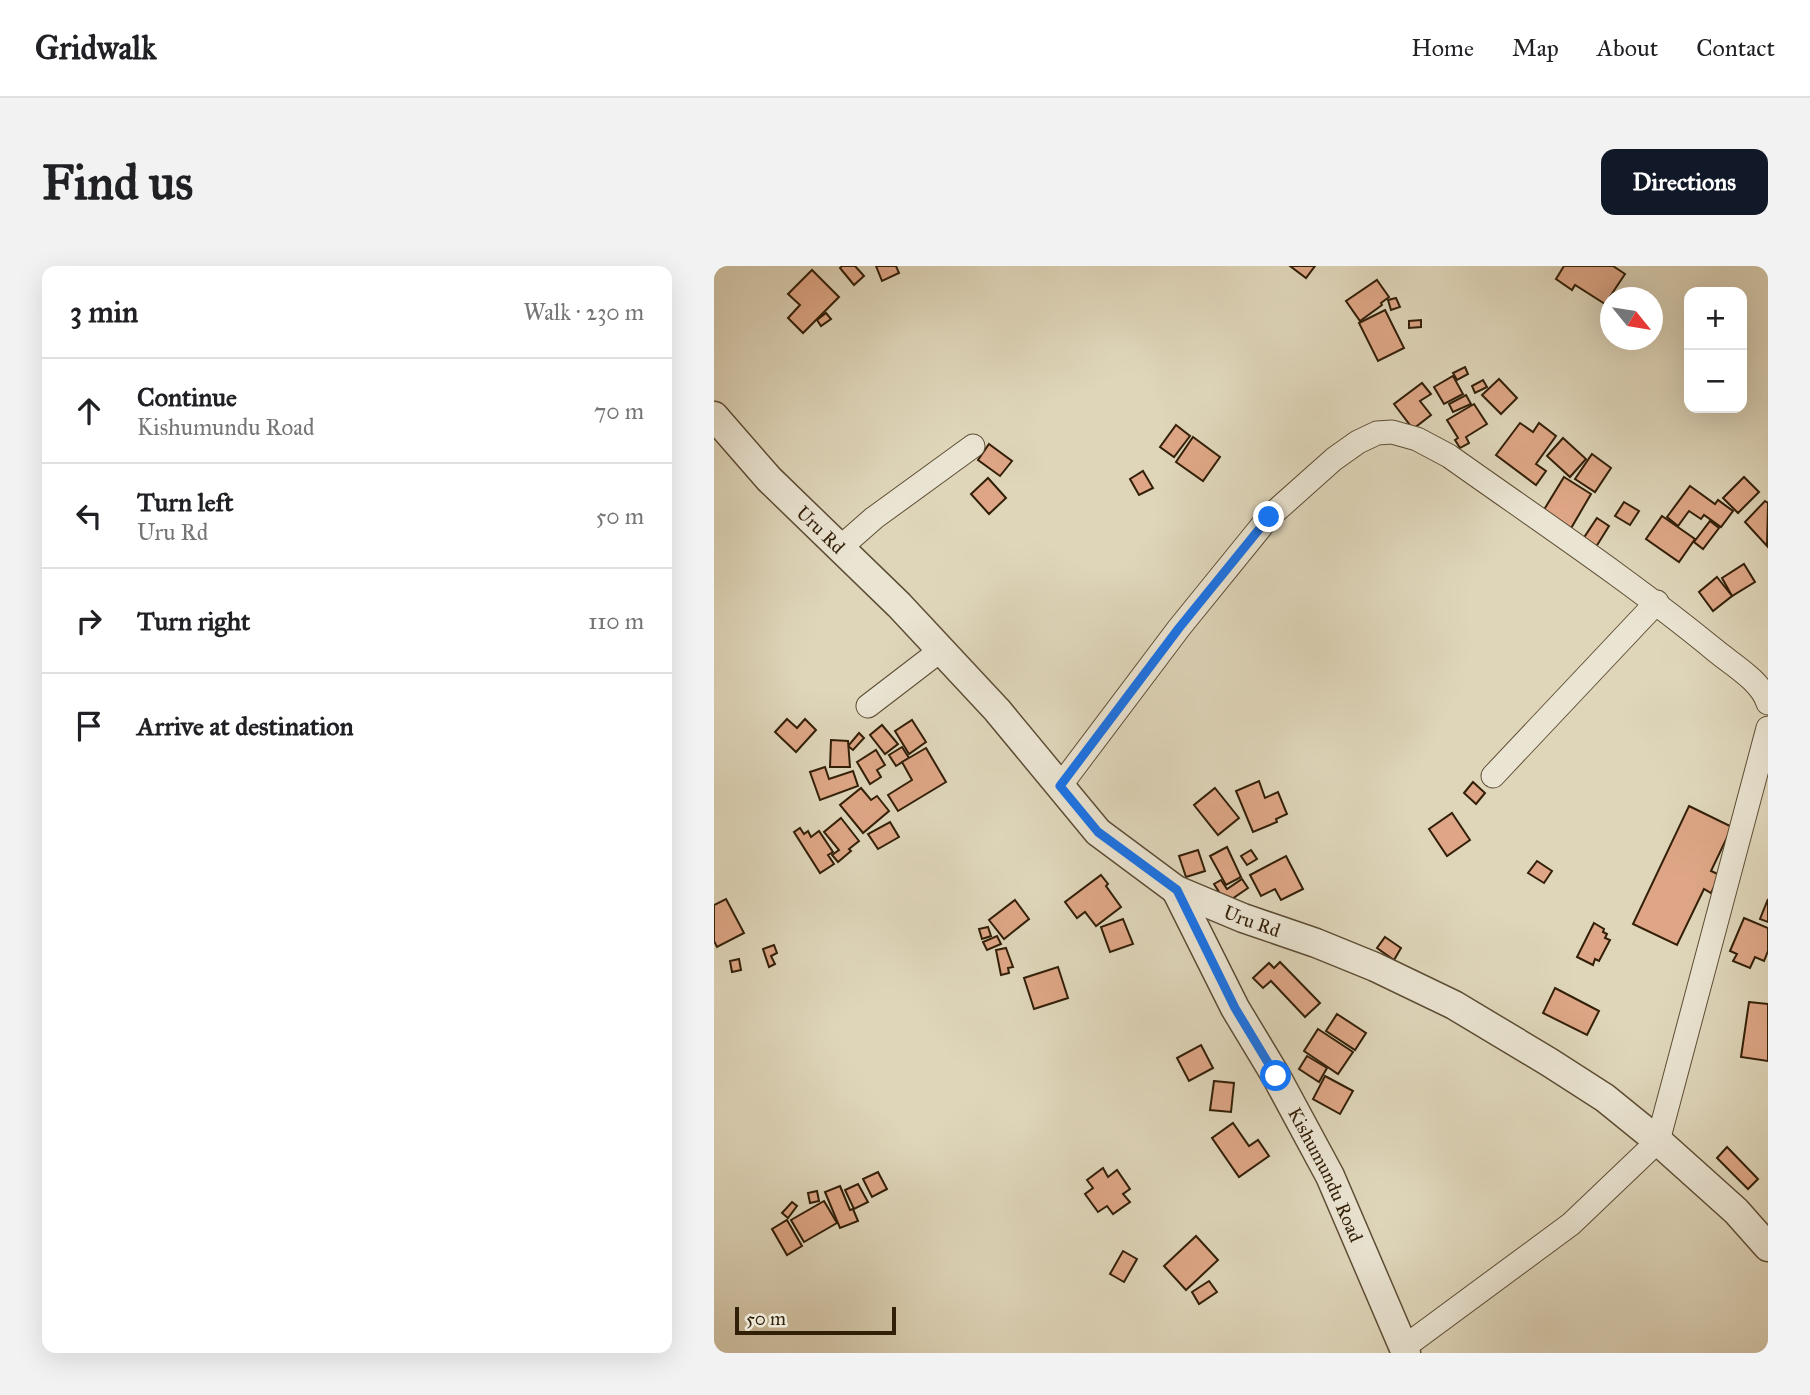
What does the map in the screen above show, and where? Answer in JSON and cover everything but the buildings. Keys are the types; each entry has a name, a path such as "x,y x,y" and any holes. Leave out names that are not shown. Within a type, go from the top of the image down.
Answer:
{"street":[{"name":"Uru Rd","path":"714,416 769,479 841,547 997,710 1098,832 1177,890 1243,918 1317,943 1375,967 1454,1005 1605,1098 1736,1210 1768,1247"},
{"path":"1060,786 1179,628 1269,517 1334,459 1358,442 1377,433 1391,432 1417,439 1449,456 1657,602 1749,678 1766,695 1768,703"},
{"path":"841,547 874,518 973,446"},
{"path":"1493,776 1657,602"},
{"path":"868,706 941,650"},
{"path":"1404,1350 1570,1224 1658,1141 1768,728"},
{"name":"Kishumundu Road","path":"1177,890 1235,1008 1276,1076 1330,1176 1404,1350"}],"route":[{"path":"1269,517 1179,628 1060,786 1098,832 1177,890 1235,1008 1276,1076"}]}
